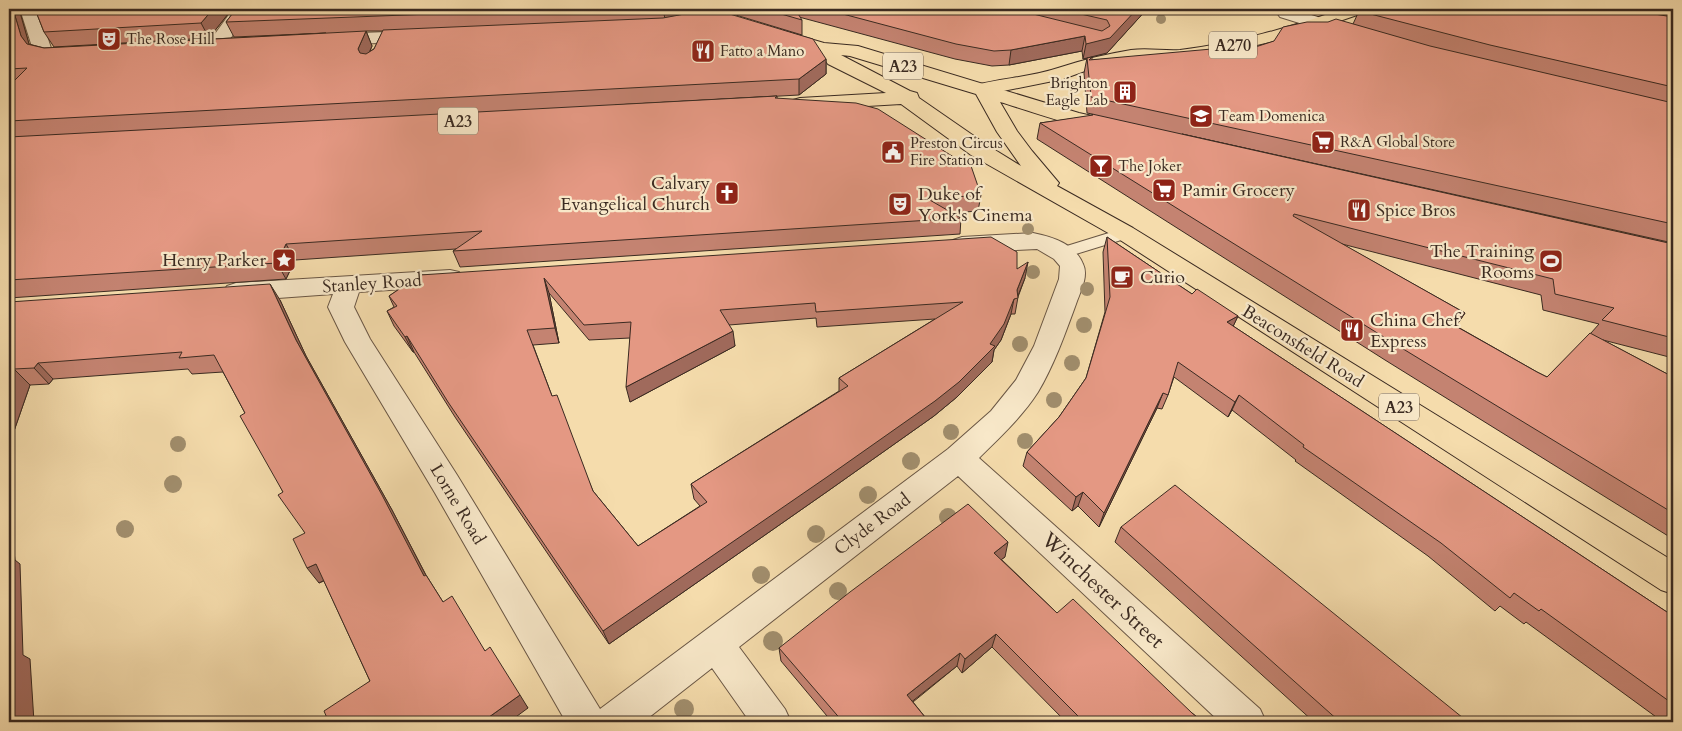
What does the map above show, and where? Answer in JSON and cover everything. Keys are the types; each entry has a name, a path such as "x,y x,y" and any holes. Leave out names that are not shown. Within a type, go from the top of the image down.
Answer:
{"main road":[{"name":"A270","path":"983,89 1147,54 1180,56 1267,38 1357,9"},
{"name":"A23","path":"763,30 822,49 851,50 1075,118 1132,131"},
{"name":"A270","path":"1147,54 1162,44 1212,32"},
{"name":"A23","path":"822,49 834,60 907,98"},
{"name":"A23","path":"779,105 907,98 983,89"},
{"name":"Beaconsfield Road","path":"983,89 1001,122 1024,156 1039,171 1058,196"},
{"name":"Beaconsfield Road","path":"907,98 980,150 1125,233 1673,579"}],"street":[{"path":"29,9 42,50 45,53 54,55 89,53"},
{"path":"216,45 242,9"},
{"path":"1287,13 1359,35"},
{"path":"315,41 382,43 432,36"},
{"path":"197,46 236,44"},
{"path":"944,246 1033,240 1044,243 1067,266"},
{"name":"Clyde Road","path":"613,722 959,458 1001,418 1027,386 1047,346 1067,266"},
{"name":"Stanley Road","path":"215,294 476,276"},
{"name":"Lorne Road","path":"349,284 342,307 358,342 446,484 587,722"},
{"name":"Winchester Street","path":"959,458 1247,722"},
{"path":"715,643 772,722"}],"lane":[{"path":"1067,266 1125,233"}],"building":[{"path":"9,9 13,9 21,36 27,44 44,48 366,31 358,49 360,53 366,54 374,49 383,30 663,18 701,9 713,9 813,39 826,59 799,79 9,121 9,86 27,68 9,69"},
{"path":"35,9 213,9 201,23 44,32"},
{"path":"236,9 559,9 226,22"},
{"path":"764,9 795,9 802,20"},
{"path":"824,9 1013,9 1102,31 1110,26 1107,20 1059,9 1137,9 1110,38 1086,44 1085,36 1011,50 994,51 956,44"},
{"path":"1364,9 1623,9 1673,17 1673,87 1490,45 1359,11"},
{"path":"1336,19 1430,46 1673,103 1673,224 1091,97 1087,58 1092,57 1089,60 1234,47 1246,50 1274,41 1283,27 1307,22 1328,22"},
{"path":"777,96 775,98 856,103 878,109 963,163 970,163 981,195 928,199 961,218 453,251 482,231 286,244 277,263 9,280 9,137"},
{"path":"1092,114 1673,244 1673,338 1602,320 1614,308 1555,294 1553,279 1294,214 1293,216 1465,313 1452,324 1547,377 1590,333 1673,377 1673,513 1395,344 1040,123"},
{"path":"991,237 1017,252 1017,269 1028,262 1017,290 1018,298 1014,299 1004,324 990,344 995,346 959,382 827,477 603,631 448,402 407,336 405,337 387,311 397,306 389,296 420,275","holes":["544,278 584,325 631,322 626,387 733,331 720,310 815,303 816,312 963,302 839,378 848,386 691,484 707,502 638,546 593,491 557,395 552,396 527,330 555,328"]},
{"path":"1107,237 1192,294 1197,289 1238,316 1227,322 1673,616 1673,704 1541,609 1539,611 1514,593 1510,598 1441,543 1303,447 1304,445 1239,395 1235,402 1178,362 1168,395 1163,393 1104,513 1083,492 1076,497 1027,452 1059,417 1086,378 1110,297"},
{"path":"270,284 296,340 382,495 424,576 426,575 443,602 452,596 485,651 490,647 520,695 482,722 321,722 327,718 324,711 370,681 316,564 307,568 293,539 305,533 278,495 283,492 240,416 245,413 214,355 179,358 182,352 38,363 34,368 14,369 9,384 9,302"},
{"path":"1175,485 1468,722 1340,722 1121,527"},
{"path":"968,504 1008,542 994,553 1057,613 1073,599 1203,722 1084,722 996,634 965,659 960,653 907,695 929,722 843,722 779,648 850,592"},
{"path":"10,645 14,722 9,722"}],"place":[{"name":"The Rose Hill","path":"109,39"},
{"name":"Fatto a Mano","path":"703,51"},
{"name":"Brighton Eagle Lab","path":"1125,92"},
{"name":"Team Domenica","path":"1201,116"},
{"name":"R&A Global Store","path":"1323,142"},
{"name":"Preston Circus Fire Station","path":"893,152"},
{"name":"The Joker","path":"1101,166"},
{"name":"Pamir Grocery","path":"1164,190"},
{"name":"Calvary Evangelical Church","path":"727,193"},
{"name":"Duke of York's Cinema","path":"900,204"},
{"name":"Spice Bros","path":"1359,210"},
{"name":"Henry Parker","path":"284,260"},
{"name":"The Training Rooms","path":"1551,261"},
{"name":"Curio","path":"1122,277"},
{"name":"China Chef Express","path":"1352,330"}]}
